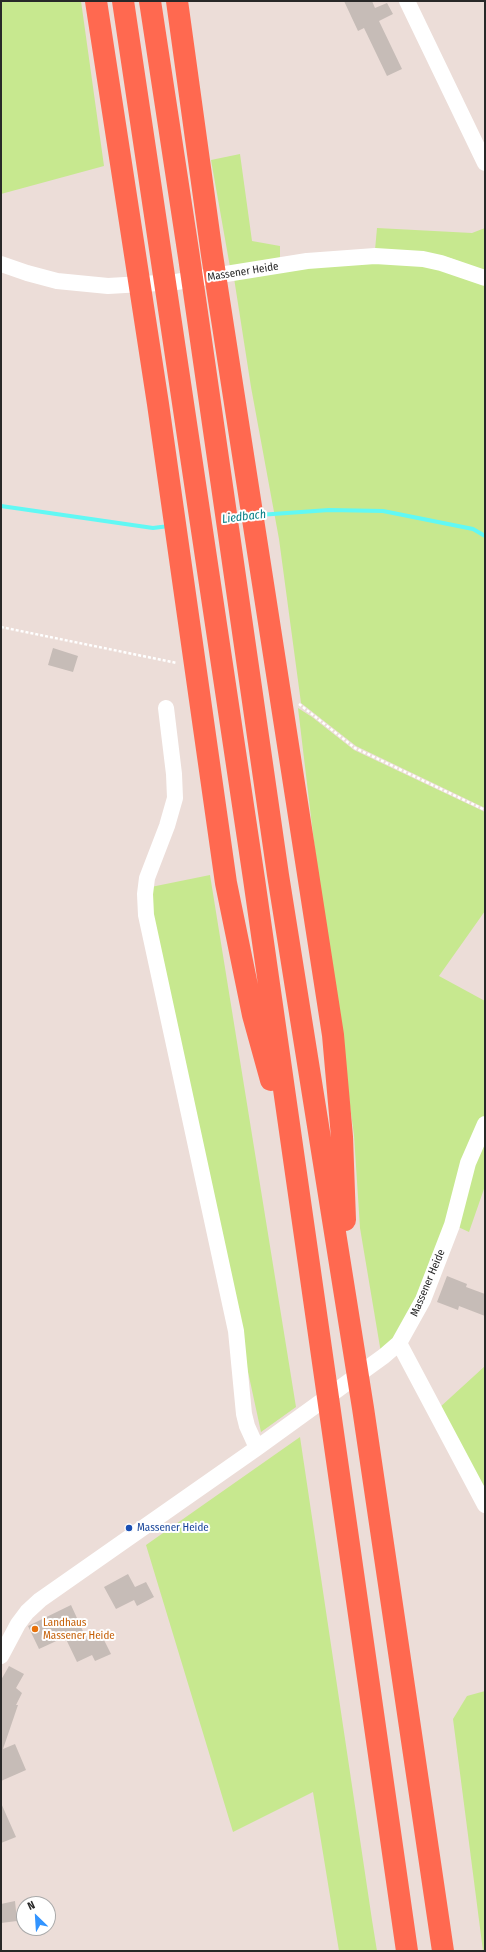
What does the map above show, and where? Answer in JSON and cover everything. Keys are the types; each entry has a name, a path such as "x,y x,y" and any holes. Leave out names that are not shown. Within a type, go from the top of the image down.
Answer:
{"highway":[{"path":"96,1 137,264 226,883 253,1015 295,1168"},
{"path":"123,1 254,879 407,1951"},
{"path":"150,1 189,257 278,875 363,1408 443,1951"},
{"path":"177,1 212,255 334,1050 342,1137 349,1319"}],"street":[{"path":"407,1 485,164"},
{"name":"Massener Heide","path":"1,264 57,281 108,286 176,282 307,261 375,256 423,259 441,263 485,278"},
{"path":"166,708 174,774 175,798 167,826 147,878 145,894 146,915 236,1331 244,1414 247,1426 257,1448"},
{"name":"Massener Heide","path":"1,1656 26,1612 40,1600 257,1448 384,1356 399,1343 423,1300 452,1225 468,1163 485,1124"},
{"path":"399,1343 485,1506"}],"green space":[{"path":"1,1 81,1 104,166 1,194"},
{"path":"240,154 252,241 280,246 280,259 230,267 211,160"},
{"path":"377,228 472,233 485,228 485,271 450,258 375,250"},
{"path":"376,262 422,266 449,271 485,285 485,808 356,746 301,703 279,539 251,387 234,278 308,268"},
{"path":"298,708 354,750 485,812 485,911 439,976 485,1001 485,1115 472,1139 448,1222 409,1318 381,1353 360,1228 354,1135 316,859"},
{"path":"210,875 296,1407 261,1432 150,918 151,887"},
{"path":"485,1133 485,1186 469,1232 456,1226"},
{"path":"485,1366 485,1492 439,1408"},
{"path":"300,1437 377,1951 339,1951 313,1792 233,1832 146,1545"},
{"path":"485,1691 485,1951 483,1951 453,1719 467,1696"}],"building":[{"path":"344,1 372,1 375,8 387,3 393,14 379,21 402,69 387,76 364,28 358,31"},
{"path":"53,648 78,656 73,672 48,665"},
{"path":"447,1276 467,1284 466,1287 485,1294 485,1316 459,1306 458,1310 437,1302"},
{"path":"128,1574 135,1587 146,1582 154,1597 137,1606 134,1600 116,1609 104,1587"},
{"path":"71,1605 87,1640 101,1634 111,1654 95,1661 92,1655 77,1662 65,1637 39,1649 28,1626"},
{"path":"9,1666 24,1674 16,1688 22,1693 16,1705 18,1705 3,1749 15,1744 26,1770 1,1781 1,1680"},
{"path":"1,1803 16,1837 1,1843"},
{"path":"15,1901 16,1921 1,1923 1,1904"}],"waterway":[{"name":"Liedbach","path":"1,506 153,528 169,526"},
{"name":"Liedbach","path":"259,515 329,510 383,511 473,529 485,536"}],"place":[{"name":"Massener Heide","path":"129,1528"},
{"name":"Landhaus Massener Heide","path":"35,1629"}]}
